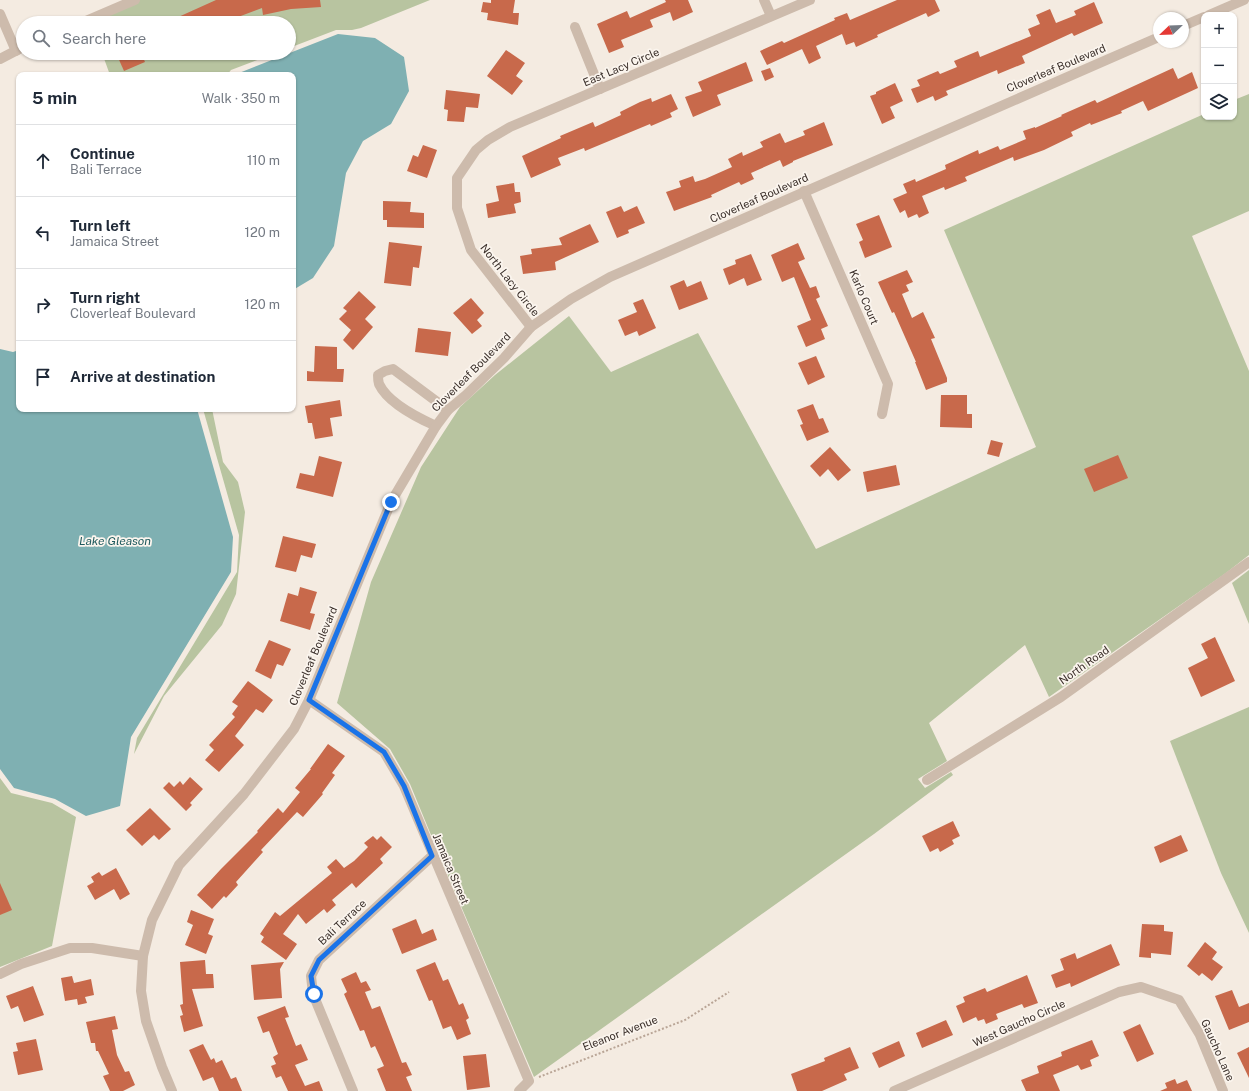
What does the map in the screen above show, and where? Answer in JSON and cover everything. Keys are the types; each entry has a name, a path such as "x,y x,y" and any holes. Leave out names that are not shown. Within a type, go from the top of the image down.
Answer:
{"street":[{"path":"96,16 134,0"},
{"path":"764,0 771,16"},
{"name":"East Lacy Circle","path":"457,178 476,150 488,140 510,127 810,0"},
{"path":"1216,12 1244,0"},
{"path":"0,14 16,43"},
{"path":"1189,23 1201,18"},
{"path":"575,27 600,89"},
{"name":"Cloverleaf Boulevard","path":"172,1091 162,1068 146,1021 141,991 143,956 152,920 179,865 244,794 294,729 309,700 391,502 436,426 448,410 466,395 504,358 531,327 571,299 610,277 1153,40"},
{"path":"0,59 16,51"},
{"name":"North Lacy Circle","path":"457,178 457,208 471,250 531,327"},
{"name":"Karlo Court","path":"804,191 888,384 882,414"},
{"path":"436,426 419,418 389,397 378,382 378,375 393,369 448,410"},
{"name":"North Road","path":"927,780 1061,697 1249,562"},
{"name":"Jamaica Street","path":"309,700 384,752 404,786 432,856 529,1081"},
{"name":"Bali Terrace","path":"353,1091 314,994 311,976 319,960 432,856"},
{"path":"0,974 21,964 70,948 92,948 143,956"},
{"name":"West Gaucho Circle","path":"894,1091 1119,992 1141,987 1155,991"},
{"name":"Gaucho Lane","path":"1155,991 1180,1000 1200,1035 1223,1091"},
{"path":"519,1091 529,1081"}],"path":[{"name":"Eleanor Avenue","path":"529,1081 684,1020 729,992"}],"green space":[{"path":"128,0 430,0 361,28 352,30 336,30 296,45 296,16 102,16"},
{"path":"105,60 257,60 231,70 229,72 109,72"},
{"path":"1249,94 1249,211 1192,236 1249,371 1249,555 1226,573 1049,697 1025,645 929,723 947,761 918,779 925,788 951,772 953,775 874,834 534,1077 440,857 442,855 438,852 410,784 390,749 337,703 371,582 421,467 460,407 495,375 569,316 611,372 698,333 816,549 1036,447 944,230 1201,115 1201,120 1237,120 1237,99"},
{"path":"204,412 213,412 223,462 238,482 245,512 236,594 222,625 164,696 134,754 137,738 237,572 239,535"},
{"path":"1249,570 1249,624 1232,583"},
{"path":"1249,707 1249,933 1221,873 1170,741"},
{"path":"0,778 11,793 52,803 76,817 52,946 0,967"}],"water":[{"path":"338,34 375,38 404,57 409,91 391,124 363,141 346,173 334,246 313,278 296,288 296,72 242,72 272,60 296,60 296,51"},
{"name":"Lake Gleason","path":"0,349 13,352 16,351 16,412 198,412 233,537 231,572 131,737 120,806 86,816 55,799 14,788 0,769"}],"building":[{"path":"216,0 320,0 321,7 291,9 263,15 262,8 241,16 181,16"},
{"path":"491,0 515,0 513,13 519,13 518,25 487,20 488,13 481,12 483,2 491,3"},
{"path":"665,0 688,0 693,12 673,21 670,12 650,20 653,27 621,40 624,47 609,53 597,24 627,11 630,18 666,2"},
{"path":"897,0 935,0 940,11 928,17 926,13 877,35 878,37 856,47 854,42 846,45 842,34 816,46 821,58 809,64 802,49 767,65 760,51 782,41 784,43 847,13 850,20"},
{"path":"1094,2 1103,23 1074,36 1072,33 1022,56 1025,63 998,74 997,70 946,91 948,95 935,101 933,96 917,103 911,89 920,86 917,80 938,71 940,74 957,67 954,61 978,51 980,57 1031,36 1028,29 1040,24 1036,15 1050,9 1056,23 1076,15 1074,11"},
{"path":"506,50 525,63 516,76 523,81 512,95 487,76"},
{"path":"119,60 144,60 145,62 124,71"},
{"path":"746,62 753,81 717,95 721,105 693,117 685,97 702,91 698,82"},
{"path":"770,68 774,77 765,81 761,71"},
{"path":"1173,68 1178,79 1192,72 1198,88 1148,111 1143,101 1121,111 1122,113 1091,125 1090,123 1071,132 1073,136 1044,150 1014,161 1013,157 965,177 967,181 945,190 944,187 922,196 929,213 919,218 917,214 908,218 905,210 900,213 893,199 907,193 903,184 915,179 916,182 946,169 945,165 978,150 979,154 998,146 1000,150 1026,139 1023,131 1035,128 1095,100 1097,103"},
{"path":"895,83 903,101 890,107 895,118 882,124 870,96"},
{"path":"446,90 480,94 478,108 466,107 464,122 447,121 448,110 444,109"},
{"path":"671,94 678,109 670,113 672,117 651,126 650,124 585,151 584,148 558,158 561,165 531,178 522,156 561,138 560,136 593,122 595,127 621,115 620,112 640,102 651,98 652,102"},
{"path":"824,122 833,145 793,161 783,167 780,160 751,173 754,179 741,185 739,182 711,195 712,197 674,211 666,192 681,187 679,181 693,176 695,182 705,179 732,167 728,159 742,152 743,156 763,147 760,142 780,133 785,143 805,135 803,131"},
{"path":"423,145 437,150 427,178 407,171 413,155 418,157"},
{"path":"514,183 515,192 520,192 521,202 514,204 516,213 488,218 486,204 499,201 496,186"},
{"path":"383,201 411,202 410,212 424,213 424,228 387,227 387,220 383,220"},
{"path":"621,206 624,212 637,206 645,223 628,230 629,233 617,238 606,212"},
{"path":"879,215 892,247 865,258 859,242 863,240 856,224"},
{"path":"590,224 599,242 555,262 556,270 523,274 520,256 532,254 531,249 562,245 559,238"},
{"path":"389,242 422,246 419,268 413,267 411,286 384,283"},
{"path":"798,243 805,259 798,262 810,288 816,286 820,297 816,299 828,326 821,329 825,339 806,347 797,326 811,320 794,277 782,282 771,255"},
{"path":"751,254 762,280 747,286 744,278 729,285 723,269 736,264 735,260"},
{"path":"907,270 913,282 906,285 909,291 902,294 912,318 923,312 935,338 931,339 947,378 947,382 926,390 916,362 894,312 892,313 878,282"},
{"path":"684,280 687,287 701,281 708,299 679,310 670,286"},
{"path":"359,291 376,307 365,319 373,327 353,350 343,340 351,330 339,319 347,311 343,308"},
{"path":"471,298 484,313 477,320 482,326 472,334 453,313"},
{"path":"643,299 656,328 639,336 637,331 625,336 618,320 637,312 633,303"},
{"path":"418,328 451,332 448,356 415,352"},
{"path":"315,346 337,347 337,369 344,369 343,382 307,381 307,371 314,372"},
{"path":"816,356 825,377 808,385 798,363"},
{"path":"941,395 967,395 967,414 972,414 972,428 940,427"},
{"path":"340,400 342,416 330,418 333,436 315,439 312,423 308,423 305,406"},
{"path":"813,404 819,419 823,418 829,432 807,441 800,425 803,424 797,410"},
{"path":"991,440 1003,443 999,457 987,454"},
{"path":"830,447 851,470 838,481 828,469 820,477 810,466"},
{"path":"1118,455 1128,478 1094,492 1084,469"},
{"path":"319,456 342,462 333,497 296,488 300,473 314,476"},
{"path":"896,465 900,485 867,492 863,472"},
{"path":"283,536 316,544 312,558 301,555 296,572 275,567"},
{"path":"300,587 317,592 310,613 315,614 310,630 280,621 288,593 298,596"},
{"path":"1215,637 1235,681 1201,697 1188,668 1208,658 1201,644"},
{"path":"269,640 291,649 283,666 277,664 271,679 255,671"},
{"path":"248,681 273,700 263,713 256,709 235,736 244,745 219,772 205,760 214,750 209,745 235,717 232,714 238,706 232,702"},
{"path":"328,744 345,756 332,773 335,775 322,793 323,794 303,817 297,812 261,850 263,852 236,882 238,885 226,898 224,896 212,909 197,895 258,832 257,831 278,808 283,813 300,792 295,788 311,769"},
{"path":"190,777 203,789 190,803 192,805 186,811 163,788 169,782 174,787 180,781 183,785"},
{"path":"150,808 171,829 159,840 154,835 142,846 126,830"},
{"path":"953,821 960,836 952,840 954,844 940,852 938,848 930,852 922,836"},
{"path":"1181,835 1188,851 1160,863 1154,847"},
{"path":"373,836 377,840 381,836 392,847 380,859 383,863 356,888 352,883 332,900 336,905 327,913 324,909 306,924 298,914 283,934 297,944 286,960 261,942 264,937 260,934 275,912 280,916 332,873 327,867 336,859 344,868 354,861 368,847 364,843"},
{"path":"116,868 130,894 120,900 114,889 95,900 87,886 94,882 91,877 99,872 102,876"},
{"path":"0,883 12,910 0,915"},
{"path":"191,910 214,919 208,934 213,936 206,954 185,945 193,925 187,922"},
{"path":"416,919 422,934 433,929 437,940 402,954 392,929"},
{"path":"1142,924 1164,925 1164,931 1173,932 1171,955 1151,953 1151,958 1139,957"},
{"path":"1205,942 1217,952 1212,959 1223,967 1212,981 1202,973 1199,976 1187,966"},
{"path":"1111,944 1120,965 1071,987 1070,983 1056,988 1051,975 1064,970 1060,959 1075,953 1077,959"},
{"path":"205,960 206,974 213,974 214,988 192,989 203,1026 184,1032 180,1016 183,1015 180,1005 183,1004 180,962"},
{"path":"284,962 280,969 282,998 254,1000 251,965"},
{"path":"435,962 443,981 448,979 459,1005 463,1003 469,1018 466,1020 471,1034 457,1040 451,1026 443,1029 432,1000 429,1001 416,970"},
{"path":"356,972 361,983 366,981 371,990 365,992 372,1009 380,1006 402,1063 406,1062 412,1075 406,1077 412,1091 386,1091 377,1069 384,1066 375,1046 371,1048 364,1030 360,1031 344,994 347,992 341,979"},
{"path":"1027,975 1038,1003 1024,1008 1022,1004 996,1014 998,1019 986,1024 984,1019 978,1021 976,1017 963,1023 956,1006 965,1002 963,997 985,988 987,992"},
{"path":"72,976 74,983 91,979 94,995 85,997 87,1003 78,1005 77,999 65,1001 61,978"},
{"path":"33,986 44,1015 24,1022 18,1006 11,1009 6,996"},
{"path":"1232,990 1239,1007 1249,1003 1249,1022 1229,1030 1215,996"},
{"path":"285,1006 289,1017 285,1018 296,1046 301,1044 308,1060 295,1065 305,1086 319,1081 323,1091 288,1091 281,1076 276,1078 271,1066 276,1064 273,1057 278,1054 269,1031 263,1033 257,1017"},
{"path":"115,1016 118,1029 112,1030 117,1055 125,1072 129,1071 135,1085 123,1091 110,1091 103,1076 109,1074 98,1051 96,1051 95,1043 91,1043 86,1022"},
{"path":"946,1020 953,1035 922,1048 916,1033"},
{"path":"1140,1024 1154,1054 1137,1062 1123,1032"},
{"path":"36,1039 43,1070 18,1075 13,1052 18,1051 16,1043"},
{"path":"1092,1040 1099,1056 1090,1060 1092,1066 1081,1070 1078,1065 1053,1075 1060,1091 1026,1091 1021,1080 1039,1073 1037,1066 1062,1056 1061,1052"},
{"path":"899,1041 905,1056 879,1068 872,1053"},
{"path":"203,1044 211,1060 214,1058 216,1063 222,1060 231,1079 236,1077 242,1091 219,1091 213,1077 203,1081 189,1050"},
{"path":"850,1047 859,1068 844,1074 847,1080 822,1091 797,1091 791,1074 825,1061 824,1058"},
{"path":"1249,1047 1249,1078 1237,1053"},
{"path":"486,1054 490,1087 467,1090 463,1056"},
{"path":"1175,1079 1177,1084 1187,1080 1192,1091 1160,1091 1167,1088 1165,1083"}],"route":[{"path":"314,994 311,976 319,960 432,856 404,786 384,752 309,700 391,502"}]}
